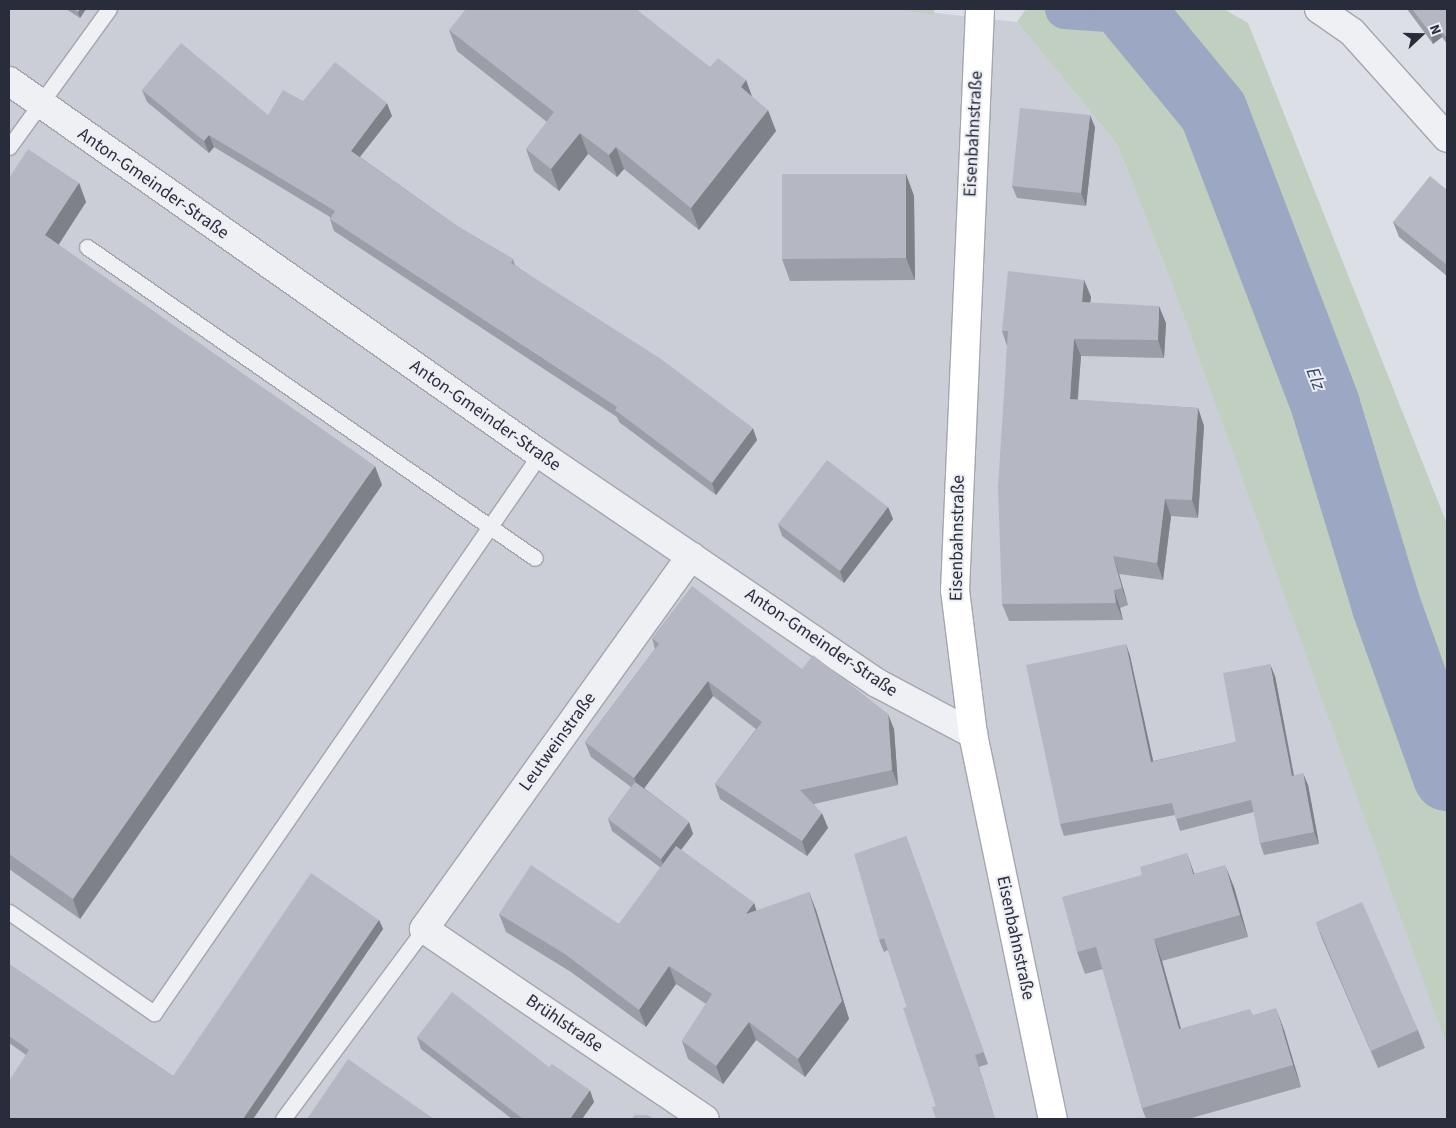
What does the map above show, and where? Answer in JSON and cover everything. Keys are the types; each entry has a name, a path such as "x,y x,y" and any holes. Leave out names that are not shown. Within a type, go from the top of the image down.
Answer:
{"main road":[{"name":"Eisenbahnstraße","path":"980,9 955,590 973,734 1053,1119"}],"street":[{"path":"1319,9 1352,32 1447,138"},
{"name":"Anton-Gmeinder-Straße","path":"9,81 540,454 877,683 973,734"},
{"name":"Leutweinstraße","path":"424,929 692,556"},
{"name":"Brühlstraße","path":"424,929 705,1119"}],"lane":[{"path":"9,147 109,9"},
{"path":"87,247 535,558"},
{"path":"9,912 154,1013 540,454"},
{"path":"283,1119 424,929"}],"shaded area":[{"path":"9,9 901,9 1017,22 1117,144 1172,284 1447,1043 1447,1119 9,1119"}],"green space":[{"path":"902,9 934,9 934,15"},
{"path":"1026,9 1224,9 1248,23 1447,524 1447,1046 1172,284 1117,144 1017,22"}],"building":[{"path":"466,9 636,9 710,67 718,58 746,80 741,87 768,110 691,208 616,147 609,155 580,133 551,169 526,149 554,112 449,30"},
{"path":"1412,9 1447,9 1447,38 1437,25 1429,31"},
{"path":"181,43 268,115 283,90 303,101 335,62 387,103 351,151 457,226 513,259 511,263 661,359 753,428 712,483 615,410 617,407 330,219 335,211 209,135 204,141 142,90"},
{"path":"1020,108 1090,115 1081,193 1012,186"},
{"path":"28,149 79,183 45,235 375,466 73,899 9,854 9,178"},
{"path":"782,174 906,174 906,258 782,259"},
{"path":"1430,176 1447,190 1447,265 1393,222"},
{"path":"1008,271 1084,280 1082,302 1159,306 1158,340 1074,339 1070,399 1198,408 1192,500 1165,499 1157,563 1113,556 1122,588 1114,590 1116,603 1002,604 998,487 1008,331 1002,331"},
{"path":"827,460 888,507 840,571 778,524"},
{"path":"692,586 802,669 813,655 888,714 892,770 800,790 822,813 802,841 715,784 762,722 708,681 634,778 585,742 659,644 652,638"},
{"path":"1126,644 1151,762 1236,742 1223,673 1270,664 1292,776 1303,773 1314,832 1260,843 1251,800 1176,819 1172,803 1060,824 1026,665"},
{"path":"635,782 689,822 661,859 608,819"},
{"path":"906,836 984,1052 975,1055 995,1119 936,1119 932,1107 936,1106 903,1008 907,1007 884,938 879,940 854,854"},
{"path":"676,846 754,903 746,914 809,892 842,1001 798,1059 749,1022 716,1066 682,1041 712,994 669,966 639,1010 565,954 499,914 531,865 619,924"},
{"path":"1187,853 1193,874 1225,865 1240,915 1154,939 1179,1029 1250,1009 1253,1015 1276,1008 1293,1065 1142,1108 1096,947 1077,952 1062,897 1142,875 1140,867"},
{"path":"311,873 379,920 243,1119 9,1119 9,1081 29,1050 9,1036 9,964 173,1076"},
{"path":"1362,902 1418,1030 1371,1051 1316,922"},
{"path":"452,992 549,1067 552,1064 590,1090 570,1119 523,1119 417,1037"},
{"path":"348,1059 434,1119 307,1119"},
{"path":"635,1115 647,1115 654,1119 632,1119"}],"waterway":[{"path":"1065,9 1136,14"},
{"name":"Elz","path":"1129,9 1213,111 1325,405 1385,603 1447,776"}]}
